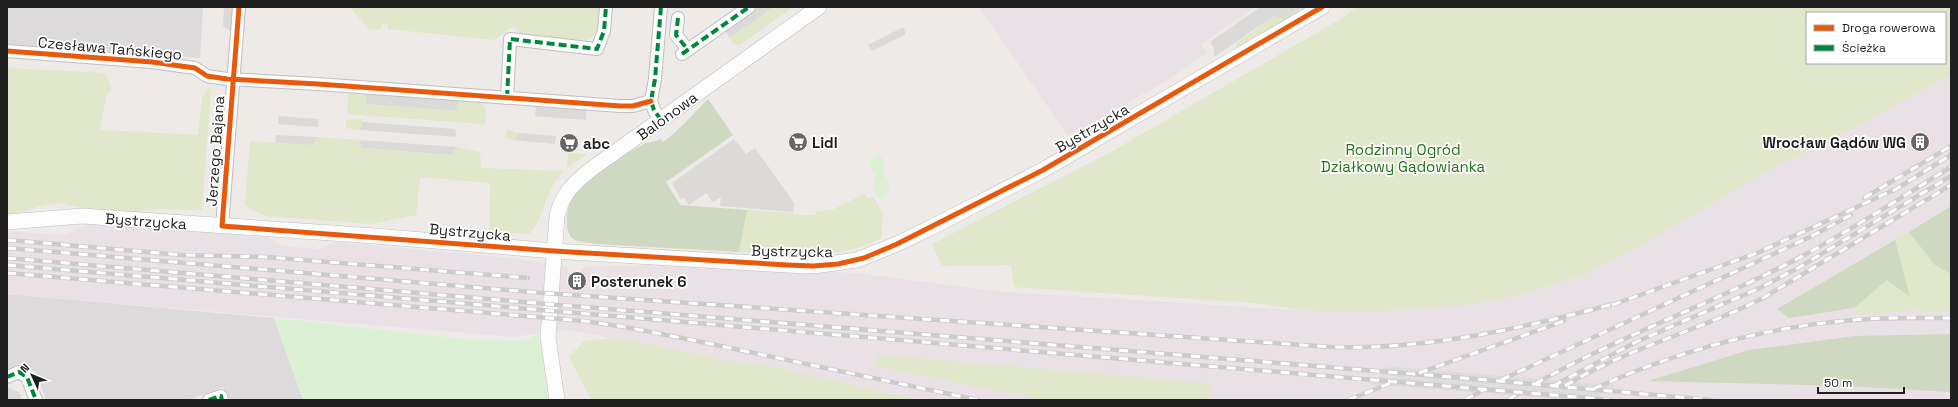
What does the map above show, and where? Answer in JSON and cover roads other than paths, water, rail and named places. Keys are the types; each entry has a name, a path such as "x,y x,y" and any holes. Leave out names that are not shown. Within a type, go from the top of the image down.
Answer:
{"street":[{"name":"Jerzego Bajana","path":"222,226 239,7"},
{"path":"507,98 510,39 597,49 604,31 606,7"},
{"path":"661,7 655,79 651,101 654,110 661,120"},
{"name":"Balonowa","path":"557,400 548,337 554,251 559,208 570,187 819,7"},
{"name":"Bystrzycka","path":"7,222 82,216 554,251 813,266 857,260 915,235 1043,170 1322,7"},
{"path":"678,18 676,35 685,52 742,9"},
{"name":"Czesława Tańskiego","path":"7,51 152,62 195,68 208,76 233,80 318,84 620,106 633,106 651,101"},
{"path":"7,377 18,372 27,377 36,400"},
{"path":"209,400 221,396 222,400"}],"railway":[{"path":"1864,198 1951,146"},
{"path":"1893,191 1951,155"},
{"path":"1535,384 1591,354 1736,289 1789,263 1860,223 1951,167"},
{"path":"1553,386 1636,342 1762,287 1798,268 1951,176"},
{"path":"1565,386 1613,361 1739,310 1763,298 1951,185"},
{"path":"1612,305 1757,253 1896,189"},
{"path":"1501,380 1808,238 1851,215"},
{"path":"7,240 182,255 266,257 528,278"},
{"path":"7,248 543,293 1332,347 1404,345 1476,336 1547,321 1617,303"},
{"path":"7,258 559,305 1476,379 1711,400"},
{"path":"7,265 1611,400"},
{"path":"7,273 584,321 692,340 978,400"},
{"path":"1593,389 1688,353 1753,335 1820,323 1866,319 1951,318"},
{"path":"1419,373 1564,321"},
{"path":"1348,400 1391,383"},
{"path":"1465,400 1485,389"},
{"path":"1508,400 1521,392"}],"place":[{"name":"Lidl","path":"798,142"},
{"name":"Wrocław Gądów WG","path":"1920,142"},
{"name":"abc","path":"569,143"},
{"name":"Posterunek 6","path":"577,281"}],"park label":[{"name":"Rodzinny Ogród Działkowy Gądowianka","path":"1403,158"}]}
